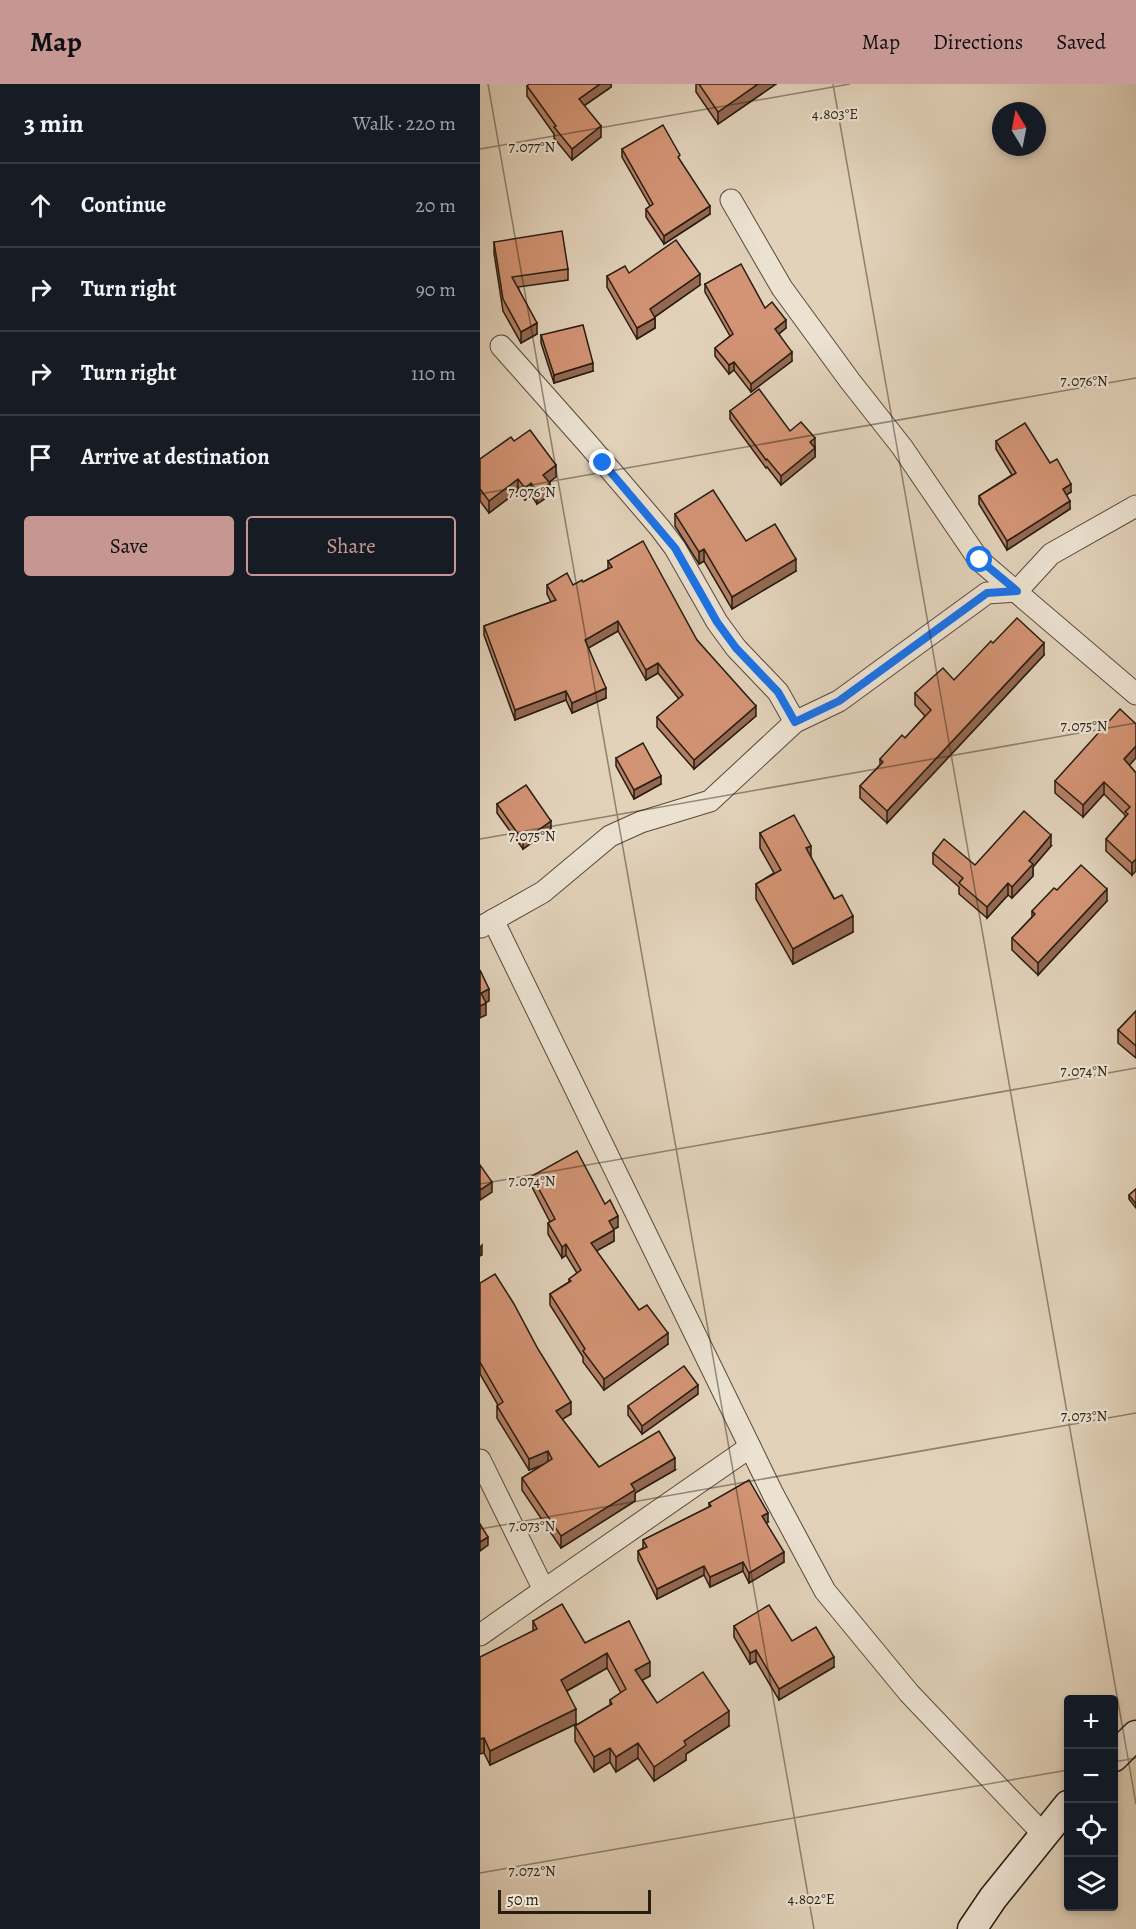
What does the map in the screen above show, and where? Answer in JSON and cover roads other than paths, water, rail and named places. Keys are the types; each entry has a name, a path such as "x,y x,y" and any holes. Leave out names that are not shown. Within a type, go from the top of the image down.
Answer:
{"main road":[{"path":"1118,1751 1136,1735"},
{"path":"972,1929 993,1898 1064,1810"}],"street":[{"path":"731,200 782,288 902,447 980,560 1136,694"},
{"path":"501,346 665,534 717,622 736,648 778,692 795,722"},
{"path":"1044,1835 909,1693 825,1590 750,1447 486,923 543,892 610,836 641,822 710,801 795,722 839,701 987,593 1017,591 1051,554 1136,506"},
{"path":"480,1635 750,1447"},
{"path":"480,1460 489,1500 544,1590"}]}
